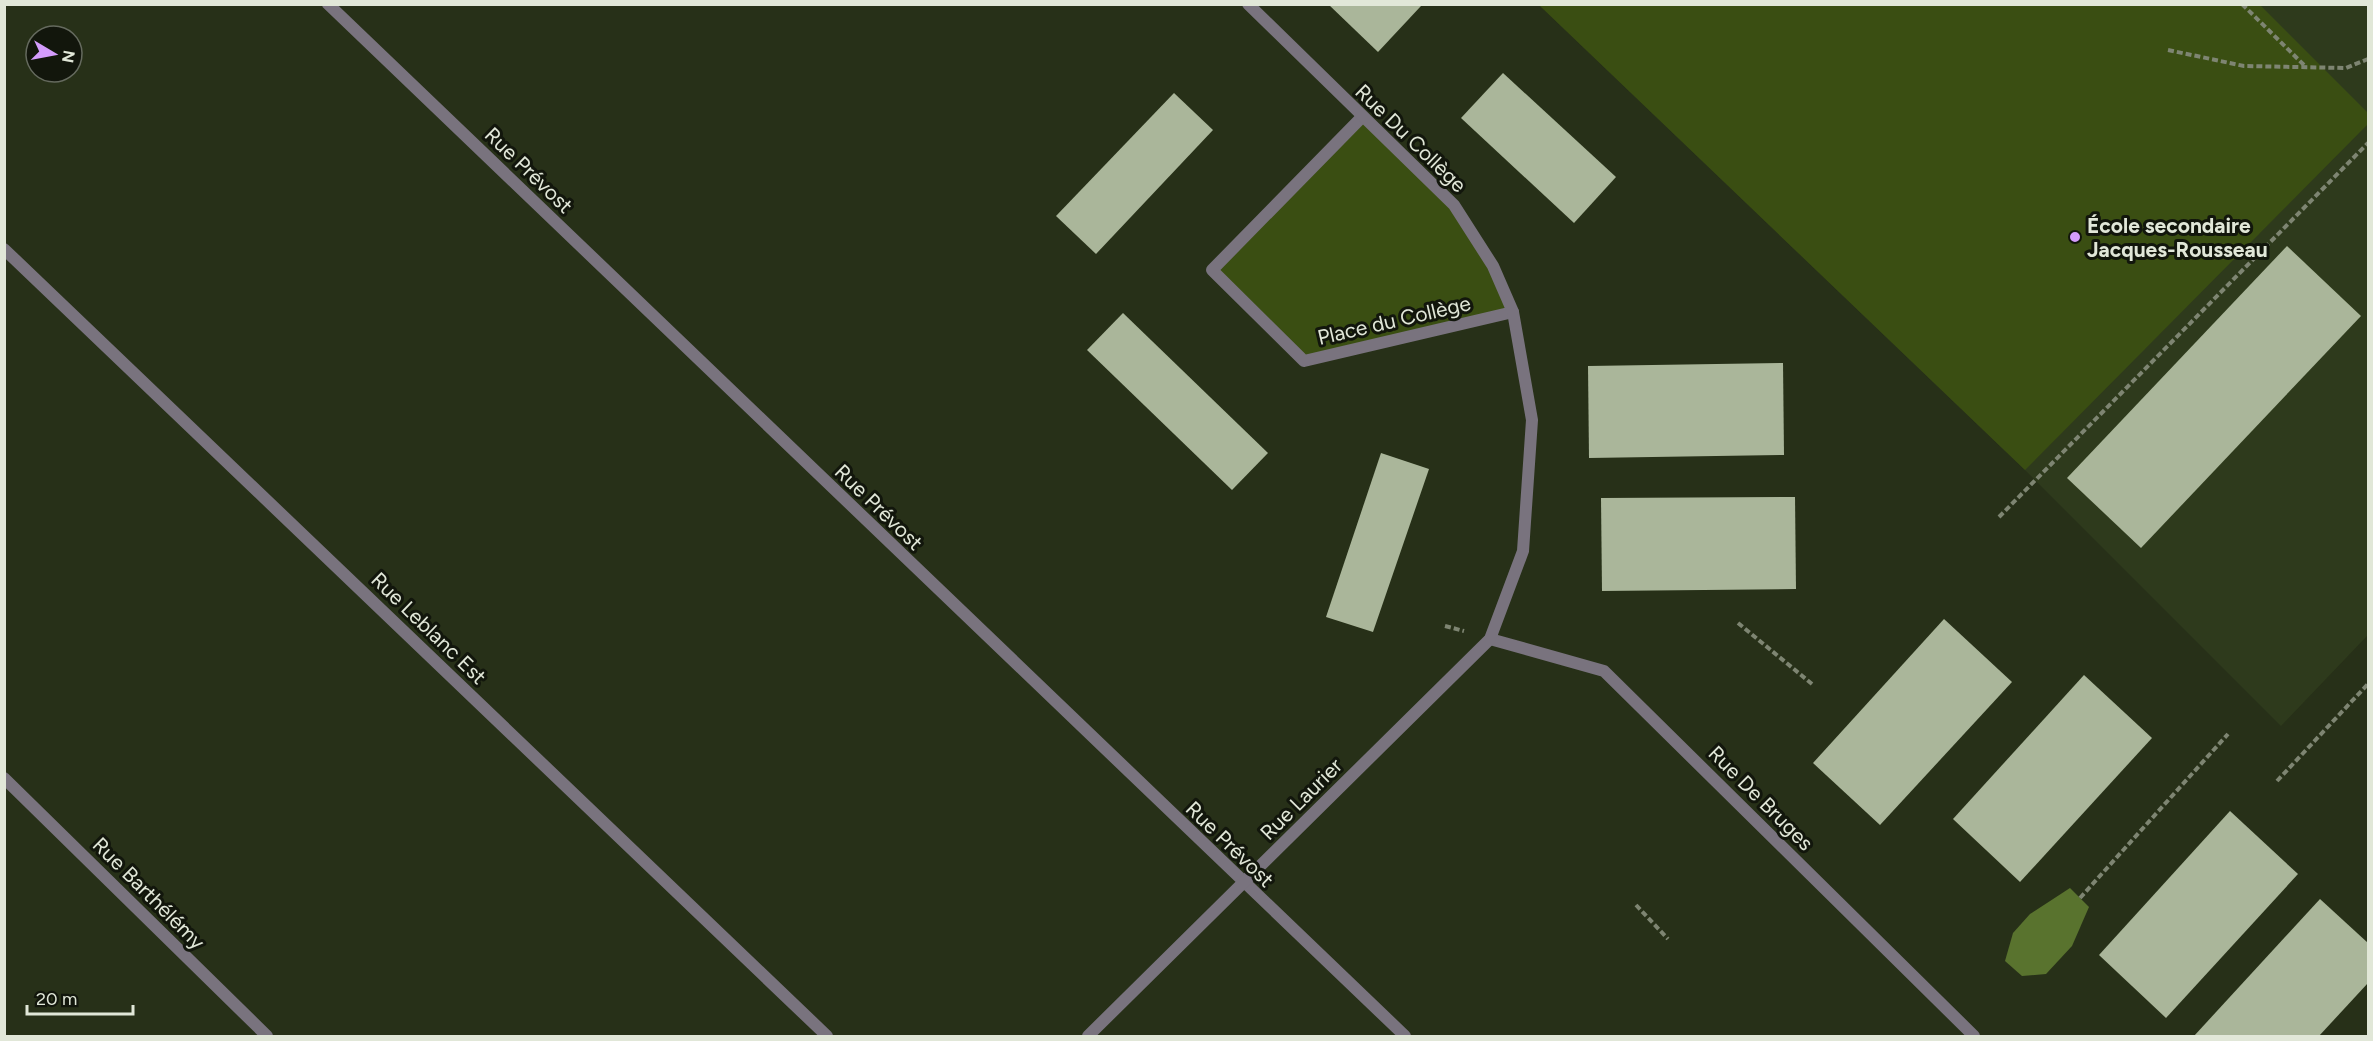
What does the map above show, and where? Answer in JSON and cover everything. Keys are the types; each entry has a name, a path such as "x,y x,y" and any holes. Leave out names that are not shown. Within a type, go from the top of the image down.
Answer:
{"street":[{"name":"Rue Prévost","path":"328,4 1243,884 1405,1036"},
{"name":"Rue Du Collège","path":"1248,4 1454,206 1493,266 1513,312 1532,420 1524,551 1490,639"},
{"name":"Place du Collège","path":"1362,117 1212,270 1304,361 1513,312"},
{"name":"Rue Leblanc Est","path":"4,249 826,1036"},
{"name":"Rue Laurier","path":"1088,1036 1490,639"},
{"name":"Rue De Bruges","path":"1490,639 1604,671 1974,1036"},
{"name":"Rue Barthélémy","path":"4,778 267,1036"}],"path":[{"path":"2242,4 2307,67"},
{"path":"2168,50 2244,66 2346,68 2368,59"},
{"path":"1999,517 2368,143"},
{"path":"1738,623 1812,684"},
{"path":"2277,781 2368,684"},
{"path":"2080,898 2228,734"},
{"path":"1636,905 1668,939"}],"shaded area":[{"name":"École secondaire Jacques-Rousseau","path":"1539,5 2368,5 2368,635 2281,726 2025,470"},
{"name":"École secondaire Jacques-Rousseau","path":"1539,5 2260,5 2368,113 2368,124 2025,470"},
{"path":"1362,117 1454,205 1513,312 1304,361 1212,270"},
{"path":"2070,888 2089,907 2072,946 2046,974 2022,976 2005,961 2013,933 2030,914"}],"building":[{"path":"1328,4 1419,4 1421,6 1378,52"},
{"path":"1503,73 1616,177 1574,223 1461,118"},
{"path":"1174,93 1213,130 1096,254 1056,216"},
{"path":"2287,246 2361,316 2141,548 2067,478"},
{"path":"1123,313 1268,453 1232,490 1087,350"},
{"path":"1783,363 1784,455 1589,458 1588,366"},
{"path":"1381,453 1429,469 1373,632 1326,617"},
{"path":"1795,497 1796,589 1602,591 1601,498"},
{"path":"1944,619 2012,682 1880,825 1813,763"},
{"path":"2084,675 2152,738 2020,882 1953,819"},
{"path":"2230,811 2298,874 2166,1018 2099,955"},
{"path":"2320,899 2368,943 2368,983 2319,1036 2194,1036"}],"place":[{"name":"École secondaire Jacques-Rousseau","path":"2075,237"}]}
